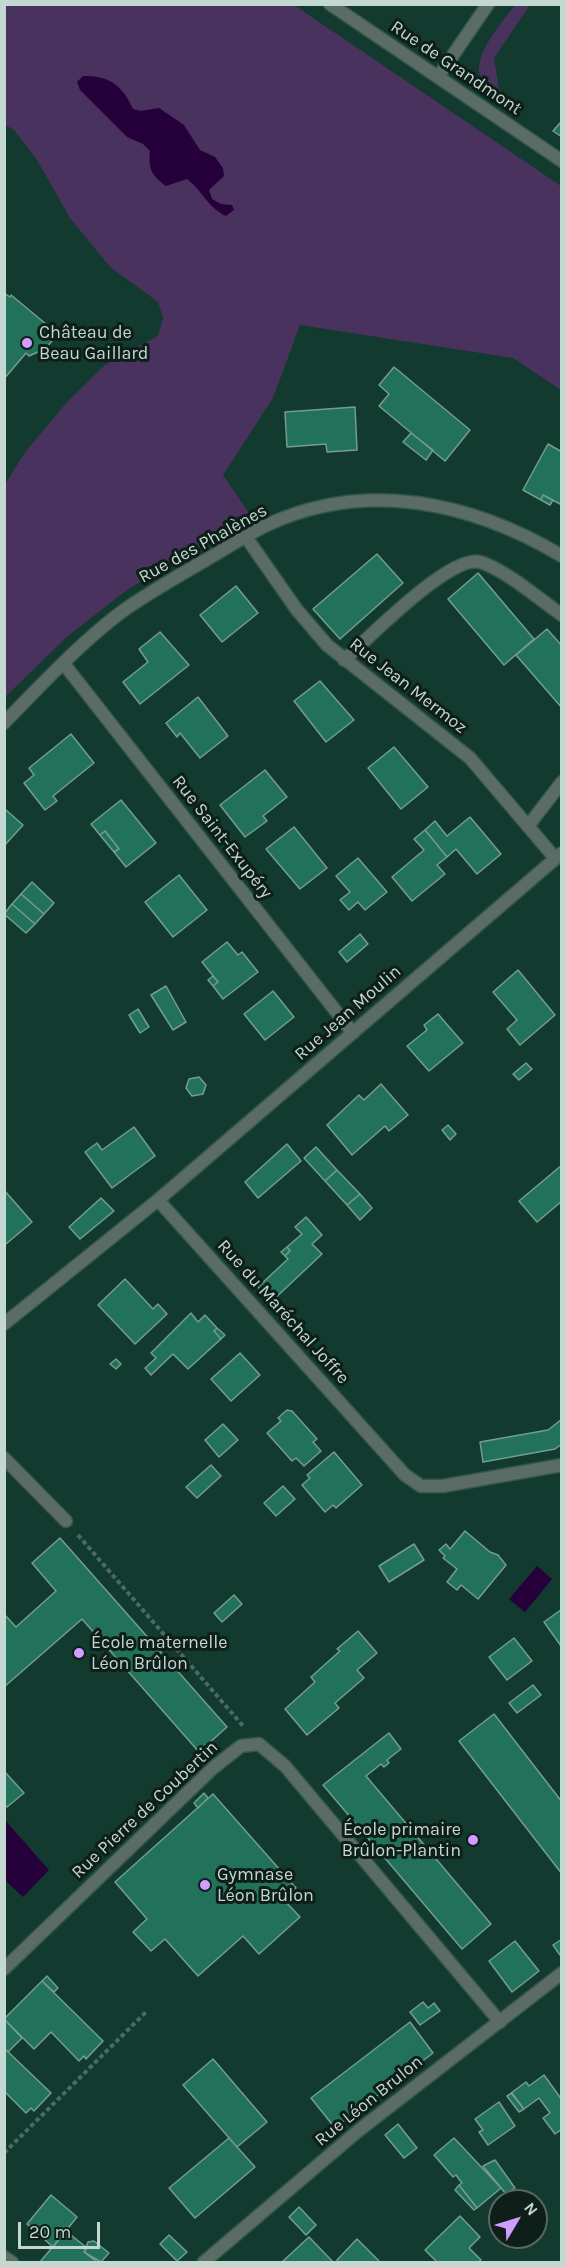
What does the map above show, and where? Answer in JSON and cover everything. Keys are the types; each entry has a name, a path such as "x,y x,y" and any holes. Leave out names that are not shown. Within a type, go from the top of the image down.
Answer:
{"street":[{"name":"Rue de Grandmont","path":"330,4 561,161"},
{"path":"438,78 488,4"},
{"name":"Rue des Phalènes","path":"4,723 125,609 268,525 312,510 385,499 423,502 490,520 532,538 561,556"},
{"name":"Rue Jean Mermoz","path":"246,537 312,629 344,660 462,751 528,826 558,856"},
{"path":"344,660 440,575 468,561 478,562 495,569 561,615"},
{"name":"Rue Saint-Exupéry","path":"64,664 353,1033"},
{"path":"528,826 561,782"},
{"name":"Rue Jean Moulin","path":"158,1200 558,856"},
{"path":"4,1324 158,1200"},
{"name":"Rue du Maréchal Joffre","path":"158,1200 405,1475 421,1486 443,1486 561,1465"},
{"path":"4,1458 66,1521"},
{"path":"259,1744 285,1766 500,2022"},
{"name":"Rue Pierre de Coubertin","path":"4,1969 213,1768 241,1746 259,1744"},
{"name":"Rue Léon Brulon","path":"204,2262 358,2131 561,1973"},
{"path":"4,2257 12,2262"}],"path":[{"path":"66,1521 259,1744"},
{"path":"4,2153 147,2011"}],"shaded area":[{"path":"5,5 294,5 561,186 561,390 513,358 300,325 273,398 223,475 251,516 127,590 68,636 5,697 4,486 26,451 68,401 105,365 158,336 163,318 158,302 110,267 70,218 37,160 14,130 5,125"},
{"path":"515,5 530,5 494,58 500,95 482,79 479,71 480,61 489,40"},
{"path":"83,76 108,80 120,88 133,109 141,111 159,108 184,125 200,150 215,157 223,168 224,176 209,190 212,199 221,204 232,205 234,210 226,216 220,213 187,179 166,186 161,182 150,167 150,151 143,144 127,137 80,90 77,82"},
{"path":"537,1566 552,1579 525,1612 509,1599"},
{"path":"4,1819 49,1870 23,1897 5,1880"}],"building":[{"path":"562,123 562,137 553,131"},
{"name":"Château de Beau Gaillard","path":"4,293 10,297 11,295 58,334 40,355 38,352 29,356 26,353 4,379"},
{"path":"394,367 470,430 445,461 379,406 389,394 379,385"},
{"path":"355,407 357,450 327,452 326,444 287,447 285,412"},
{"path":"411,433 433,450 426,460 403,442"},
{"path":"548,444 562,452 562,505 543,495 541,500 523,490"},
{"path":"543,495 553,500 550,505 541,500"},
{"path":"377,554 403,583 340,639 313,609"},
{"path":"478,573 534,639 504,665 448,599"},
{"path":"236,586 258,613 222,642 200,615"},
{"path":"547,629 562,646 562,708 516,655"},
{"path":"160,632 189,665 140,704 123,682 148,662 139,649"},
{"path":"320,681 354,720 326,742 294,701"},
{"path":"198,697 228,736 200,758 180,733 177,737 166,723"},
{"path":"71,734 94,763 53,796 57,801 45,810 24,783 34,775 29,768"},
{"path":"394,747 428,787 401,809 368,768"},
{"path":"265,770 287,797 263,816 267,821 245,837 220,805"},
{"path":"121,800 156,843 126,867 114,852 119,849 105,831 100,835 91,824"},
{"path":"6,810 23,825 4,846 4,812"},
{"path":"470,817 501,854 477,874 456,849 447,857 425,830 435,821 447,836"},
{"path":"294,827 327,868 300,889 266,849"},
{"path":"425,830 447,857 437,865 445,874 412,901 392,877 424,850 414,839"},
{"path":"105,831 119,849 114,852 100,835"},
{"path":"358,858 387,892 365,910 358,902 349,910 340,900 350,892 336,876"},
{"path":"179,875 207,910 173,937 145,902"},
{"path":"32,882 54,903 44,914 21,894"},
{"path":"21,894 44,914 35,924 12,904"},
{"path":"12,904 35,924 26,933 4,914"},
{"path":"360,934 368,944 347,962 339,952"},
{"path":"227,942 238,955 242,952 258,972 223,999 213,986 218,982 202,962"},
{"path":"518,970 555,1015 520,1045 507,1029 517,1020 493,992"},
{"path":"213,976 218,982 213,986 208,980"},
{"path":"166,986 186,1022 173,1030 151,995"},
{"path":"273,991 294,1017 265,1040 244,1014"},
{"path":"138,1009 149,1027 140,1033 129,1015"},
{"path":"438,1014 463,1043 429,1071 407,1046 427,1030 424,1025"},
{"path":"526,1063 532,1069 519,1080 513,1074"},
{"path":"199,1077 206,1085 203,1094 192,1096 186,1088 189,1079"},
{"path":"381,1084 408,1115 389,1131 385,1126 352,1155 327,1125 359,1095 364,1100"},
{"path":"448,1125 456,1134 450,1140 442,1130"},
{"path":"134,1127 155,1156 112,1188 85,1152 97,1143 102,1150"},
{"path":"287,1144 301,1161 258,1198 245,1182"},
{"path":"316,1147 337,1170 325,1181 304,1158"},
{"path":"562,1165 562,1201 537,1222 519,1201"},
{"path":"337,1170 360,1194 347,1205 325,1181"},
{"path":"4,1190 32,1222 6,1244 4,1242"},
{"path":"360,1194 372,1208 360,1220 347,1205"},
{"path":"101,1198 114,1211 80,1239 69,1227"},
{"path":"306,1217 322,1235 312,1244 322,1254 271,1302 258,1287 288,1259 285,1256 290,1251 287,1247 302,1234 295,1227"},
{"path":"287,1247 290,1251 285,1256 281,1252"},
{"path":"125,1279 153,1309 158,1304 167,1314 135,1344 98,1305"},
{"path":"191,1313 198,1322 205,1315 217,1328 214,1331 221,1339 188,1369 173,1354 151,1375 145,1368 156,1358 151,1353"},
{"path":"217,1328 225,1335 221,1339 214,1331"},
{"path":"240,1353 260,1375 231,1401 211,1379"},
{"path":"116,1359 121,1364 116,1369 110,1364"},
{"path":"287,1410 292,1411 317,1439 313,1442 321,1451 304,1466 296,1458 292,1461 267,1433 281,1421 278,1418"},
{"path":"562,1419 562,1444 555,1449 483,1462 480,1442 548,1430"},
{"path":"223,1424 238,1440 219,1457 205,1440"},
{"path":"334,1452 362,1485 336,1508 333,1505 325,1512 302,1485 310,1478 307,1475"},
{"path":"211,1465 221,1476 197,1498 186,1487"},
{"path":"283,1486 295,1499 276,1516 264,1503"},
{"path":"465,1531 490,1552 498,1555 506,1565 478,1599 461,1585 457,1590 447,1582 457,1569 443,1558 445,1556 439,1550 446,1544 450,1549"},
{"path":"60,1538 227,1727 199,1752 82,1619 4,1687 4,1614 16,1627 56,1591 32,1563"},
{"path":"414,1544 424,1560 389,1582 379,1566"},
{"path":"234,1595 242,1604 222,1622 214,1613"},
{"path":"562,1609 562,1646 561,1646 544,1622"},
{"path":"358,1631 377,1653 357,1670 364,1678 335,1703 339,1708 307,1735 285,1709 315,1682 311,1677 340,1651 337,1649"},
{"path":"514,1638 532,1661 507,1680 489,1657"},
{"path":"533,1685 541,1695 517,1713 509,1703"},
{"path":"494,1714 562,1802 562,1874 459,1741"},
{"path":"389,1733 401,1749 387,1760 389,1763 384,1767 381,1764 366,1776 491,1924 462,1949 323,1785"},
{"path":"4,1771 24,1793 7,1807 4,1804"},
{"path":"204,1793 208,1798 198,1808 194,1803"},
{"name":"Gymnase Léon Brûlon","path":"213,1794 296,1888 283,1899 300,1917 259,1954 243,1936 198,1976 165,1939 151,1951 133,1932 147,1919 115,1882"},
{"path":"562,1939 562,1953 560,1955 553,1945"},
{"path":"515,1941 539,1971 512,1992 489,1961"},
{"path":"47,1976 58,1988 54,1992 42,1981"},
{"path":"42,1981 103,2041 86,2059 84,2056 79,2061 51,2032 34,2049 4,2019"},
{"path":"423,2002 428,2008 434,2003 440,2011 420,2025 410,2012"},
{"path":"4,2019 22,2038 8,2052 4,2048"},
{"path":"410,2022 433,2053 335,2128 311,2098"},
{"path":"4,2048 51,2093 34,2111 31,2108 26,2113 4,2091"},
{"path":"213,2059 267,2122 237,2147 183,2085"},
{"path":"544,2075 562,2100 562,2129 555,2134 543,2118 550,2113 539,2098 524,2109 511,2093 526,2082 529,2086"},
{"path":"512,2093 524,2109 519,2112 507,2096"},
{"path":"499,2102 515,2126 488,2145 479,2132 483,2130 475,2119"},
{"path":"398,2124 417,2148 404,2158 385,2135"},
{"path":"229,2138 255,2167 195,2218 169,2188"},
{"path":"454,2138 501,2188 488,2189 488,2199 477,2208 459,2185 462,2183 456,2175 453,2177 434,2155"},
{"path":"495,2160 515,2188 502,2189 483,2166"},
{"path":"459,2185 477,2208 474,2210 455,2190"},
{"path":"51,2195 77,2217 53,2247 27,2224"},
{"path":"299,2207 316,2225 306,2235 289,2217"},
{"path":"460,2216 480,2237 469,2248 481,2260 478,2262 437,2262 425,2250"},
{"path":"66,2231 87,2248 84,2252 97,2262 40,2262"},
{"path":"169,2235 187,2252 177,2261 160,2244"},
{"path":"309,2237 333,2262 282,2262"},
{"path":"357,2239 380,2262 339,2262 337,2260"},
{"path":"94,2241 109,2253 101,2262 84,2252 88,2242"}],"place":[{"name":"Château de Beau Gaillard","path":"27,343"},
{"name":"École maternelle Léon Brûlon","path":"79,1653"},
{"name":"École primaire Brûlon-Plantin","path":"473,1840"},
{"name":"Gymnase Léon Brûlon","path":"205,1885"}]}
